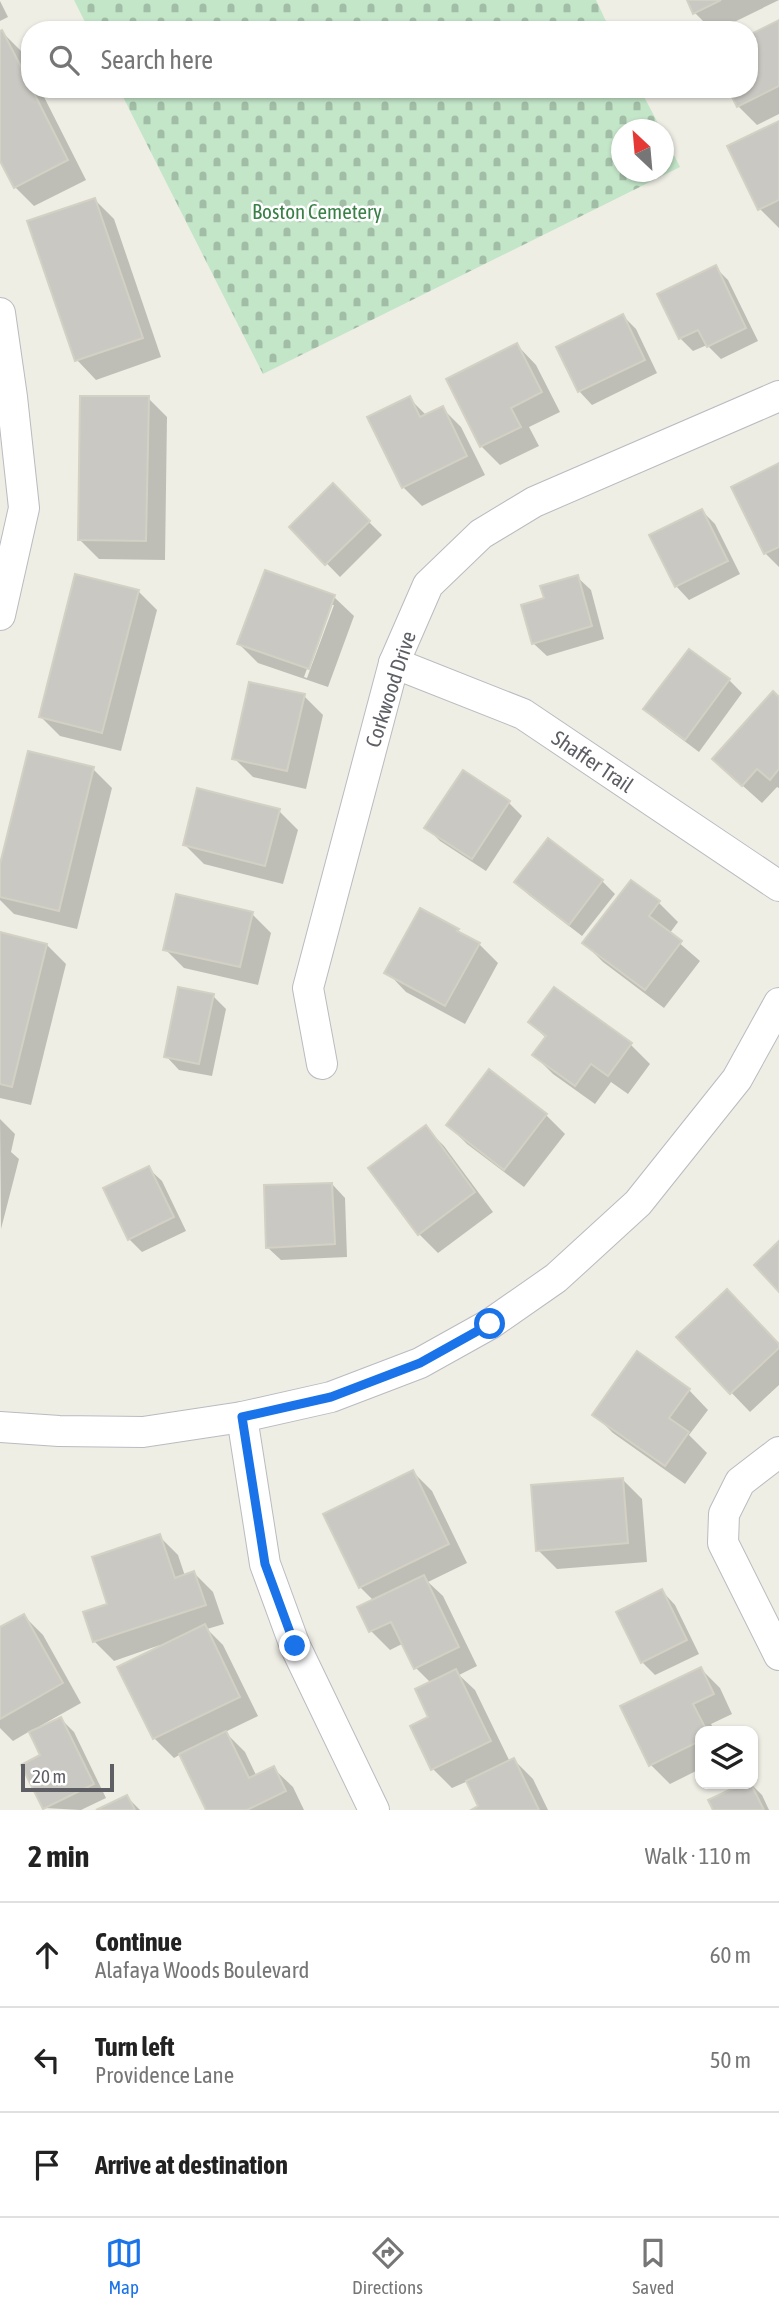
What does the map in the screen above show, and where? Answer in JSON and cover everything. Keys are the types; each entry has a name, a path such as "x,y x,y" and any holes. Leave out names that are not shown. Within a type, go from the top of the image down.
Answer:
{"street":[{"path":"0,313 24,508 0,615"},
{"name":"Corkwood Drive","path":"322,1064 308,988 394,663 428,585 481,534 534,502 779,396"},
{"name":"Shaffer Trail","path":"394,663 523,714 779,886"},
{"path":"0,1427 143,1432 242,1417 331,1397 420,1363 490,1324 556,1278 638,1203 737,1079 779,1003"},
{"path":"242,1417 265,1564 295,1646 374,1810"},
{"path":"779,1452 740,1482 724,1514 723,1543 779,1655"}],"green space":[{"path":"74,0 596,0 606,21 84,21"},
{"name":"Boston Cemetery","path":"124,98 645,98 656,119 611,119 611,182 650,182 263,374"},
{"name":"Boston Cemetery","path":"674,155 680,167 674,170"}],"building":[{"path":"687,0 721,0 693,14"},
{"path":"779,20 779,86 758,96 758,30"},
{"path":"2,30 21,67 21,98 37,98 68,160 14,188 0,161"},
{"path":"732,98 755,98 737,107"},
{"path":"779,121 779,200 758,210 727,146"},
{"path":"95,198 143,338 75,361 27,221"},
{"path":"716,265 746,328 707,347 698,330 679,339 657,294"},
{"path":"623,314 645,360 578,392 556,347"},
{"path":"517,343 542,392 511,408 521,427 480,447 446,379"},
{"path":"80,396 149,396 146,541 78,540"},
{"path":"410,396 420,417 443,406 467,456 402,488 367,417"},
{"path":"779,463 779,547 764,554 731,487"},
{"path":"333,483 370,521 325,565 289,527"},
{"path":"702,509 728,561 675,587 649,535"},
{"path":"265,570 335,595 309,669 237,644"},
{"path":"75,574 139,590 102,733 39,717"},
{"path":"578,575 592,626 532,644 521,605 544,598 540,586"},
{"path":"689,649 730,679 685,740 643,709"},
{"path":"249,682 305,694 287,771 232,759"},
{"path":"773,691 779,697 779,769 770,780 757,769 742,786 712,759"},
{"path":"28,751 94,767 59,911 0,897 0,864"},
{"path":"463,770 510,801 472,859 424,828"},
{"path":"197,788 280,809 265,866 183,845"},
{"path":"548,838 603,880 569,925 514,882"},
{"path":"631,880 660,901 649,916 682,941 645,990 582,943"},
{"path":"176,894 253,912 240,967 163,950"},
{"path":"420,908 480,943 445,1006 384,973"},
{"path":"0,932 47,944 12,1087 0,1084"},
{"path":"178,987 214,994 199,1064 164,1057"},
{"path":"554,987 632,1043 608,1076 591,1064 575,1086 532,1055 546,1036 528,1022"},
{"path":"489,1069 547,1114 504,1170 446,1125"},
{"path":"426,1125 475,1192 418,1235 368,1168"},
{"path":"149,1166 174,1217 128,1240 103,1188"},
{"path":"332,1183 335,1244 266,1248 264,1185"},
{"path":"779,1241 779,1292 754,1265"},
{"path":"727,1289 779,1344 779,1348 730,1394 676,1337"},
{"path":"637,1351 690,1389 669,1418 689,1432 665,1466 592,1415"},
{"path":"413,1470 449,1544 359,1588 323,1514"},
{"path":"623,1478 628,1543 536,1551 531,1485"},
{"path":"160,1534 175,1578 194,1571 206,1605 93,1642 83,1612 107,1604 92,1557"},
{"path":"424,1575 459,1647 414,1669 391,1622 369,1632 357,1607"},
{"path":"662,1589 687,1640 641,1663 616,1612"},
{"path":"24,1614 63,1683 0,1719 0,1627"},
{"path":"205,1624 240,1697 153,1739 117,1667"},
{"path":"701,1667 714,1694 693,1704 704,1726 695,1726 695,1743 649,1766 620,1706"},
{"path":"456,1669 491,1741 431,1770 410,1726 428,1717 415,1689"},
{"path":"61,1717 94,1784 43,1809 21,1765 40,1755 29,1732"},
{"path":"226,1731 249,1778 274,1766 286,1791 247,1810 206,1810 179,1754"},
{"path":"514,1758 539,1810 471,1810 478,1806 466,1781"},
{"path":"731,1789 754,1789 764,1810 713,1810 708,1800"},
{"path":"127,1795 135,1810 96,1810"}],"route":[{"path":"295,1646 265,1564 242,1417 331,1397 420,1363 490,1324"}]}
